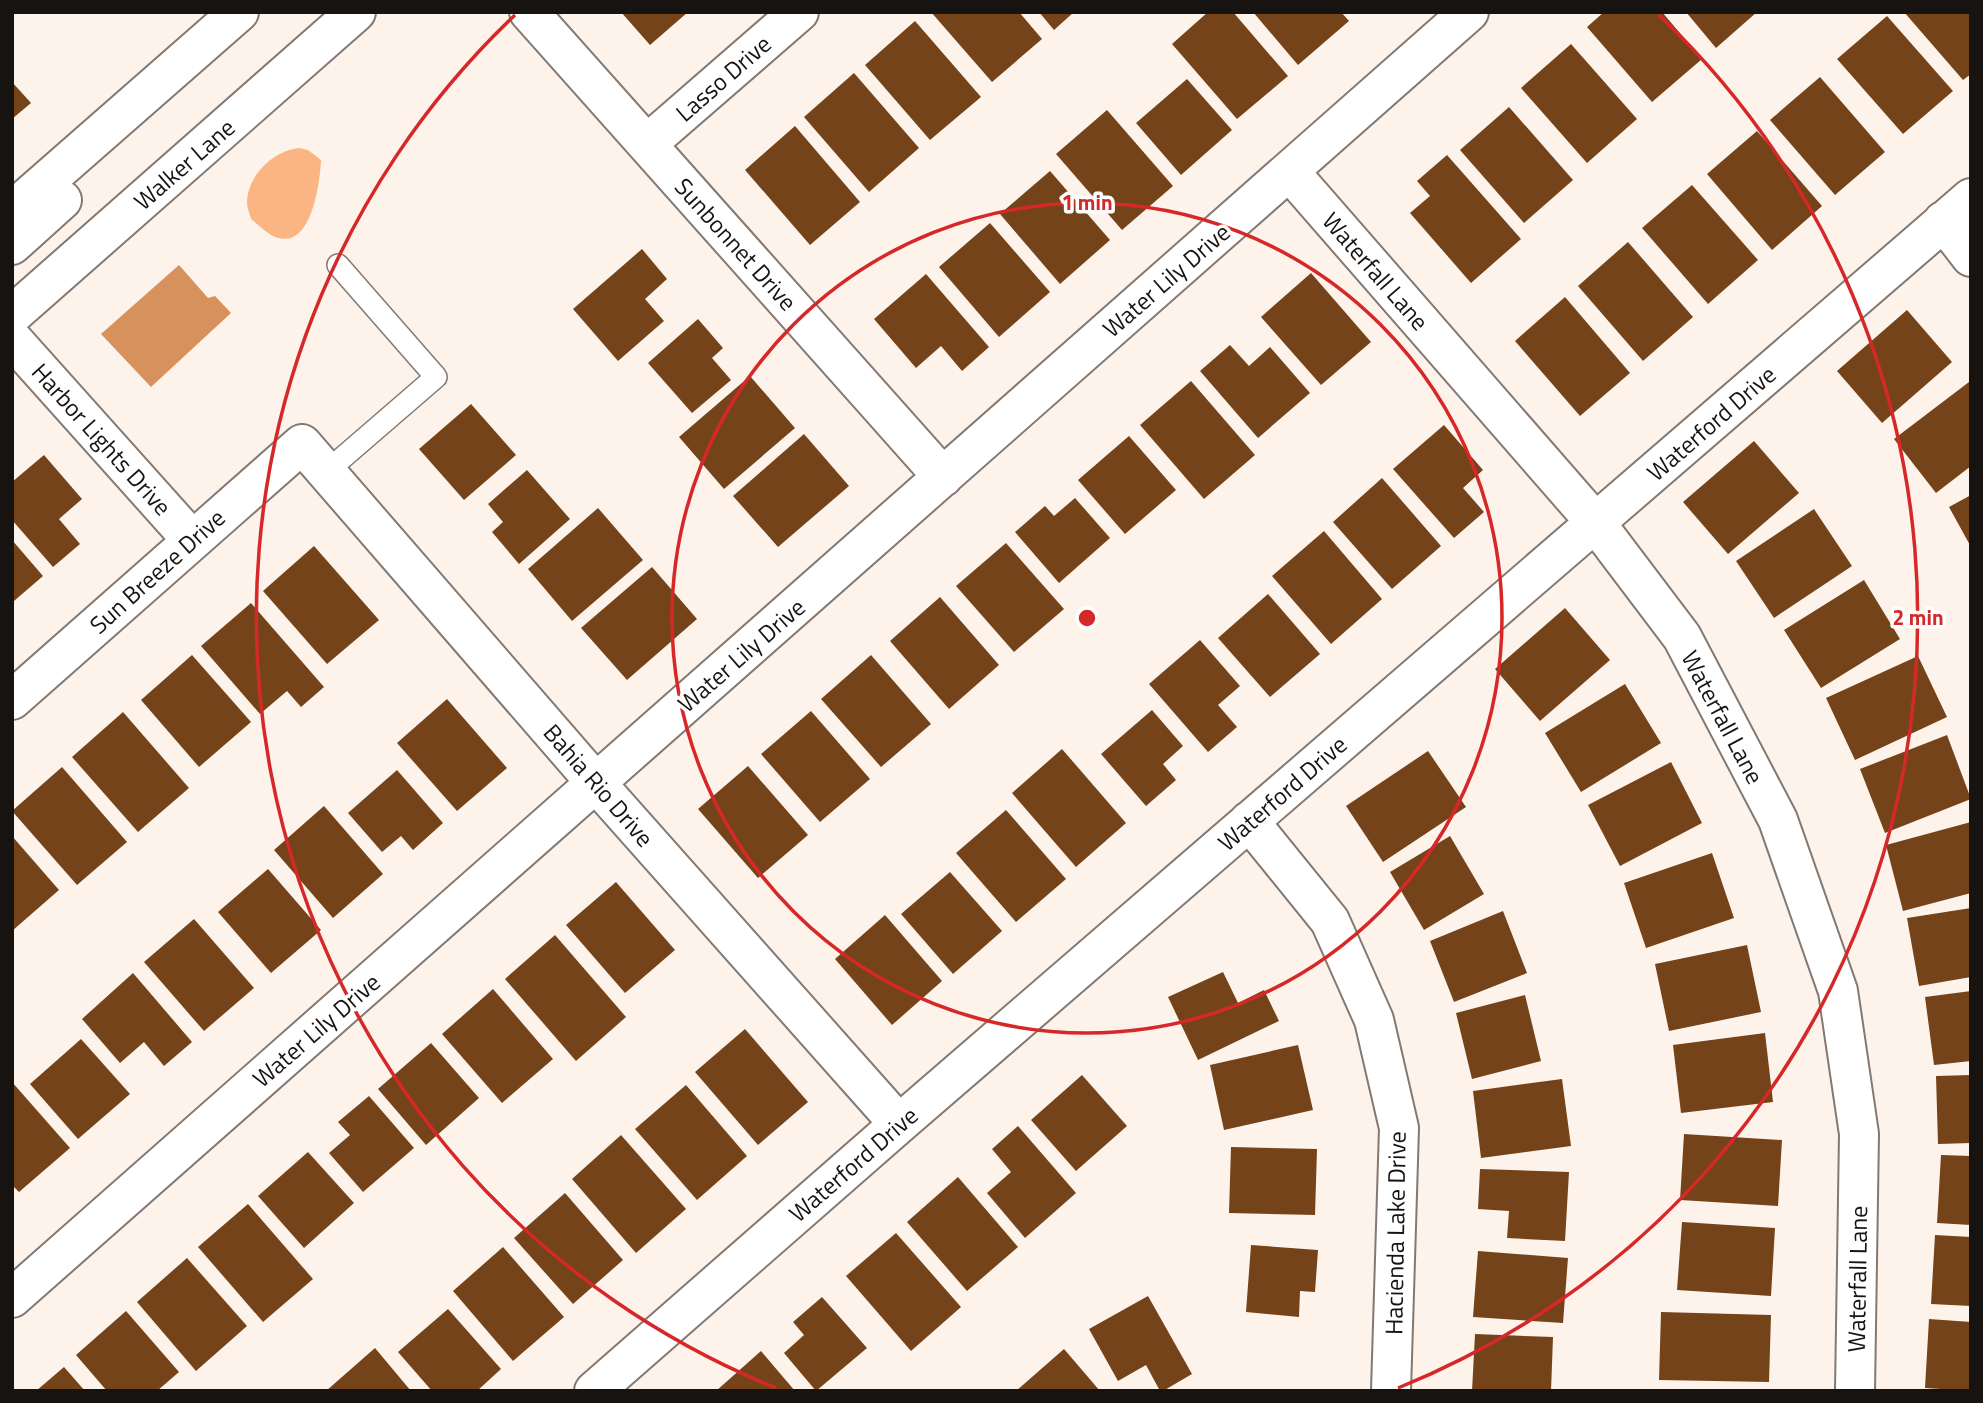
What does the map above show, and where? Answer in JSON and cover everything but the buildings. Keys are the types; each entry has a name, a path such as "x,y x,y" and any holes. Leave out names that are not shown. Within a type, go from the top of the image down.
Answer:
{"street":[{"path":"12,211 239,12"},
{"name":"Walker Lane","path":"12,315 356,12"},
{"name":"Sunbonnet Drive","path":"529,12 943,477"},
{"name":"Lasso Drive","path":"647,144 799,12"},
{"name":"Water Lily Drive","path":"12,1298 1469,12"},
{"path":"12,245 160,113 197,49"},
{"name":"Waterfall Lane","path":"1289,171 1595,522 1682,637 1778,820 1838,991 1859,1134 1855,1391"},
{"path":"1957,209 1971,257"},
{"name":"Waterford Drive","path":"594,1391 1957,209"},
{"name":"Harbor Lights Drive","path":"12,339 192,540"},
{"name":"Sun Breeze Drive","path":"12,699 192,540 314,458"},
{"name":"Bahia Rio Drive","path":"314,458 596,783 899,1124"},
{"name":"Hacienda Lake Drive","path":"1249,821 1330,921 1374,1020 1399,1128 1391,1391"}],"lane":[{"path":"314,458 436,377 338,265"}],"shaded area":[{"path":"299,148 308,150 321,160 316,197 307,223 299,233 290,238 279,238 251,219 247,204 248,192 257,174 271,159"},
{"path":"179,265 208,298 215,296 231,313 151,387 101,334"}]}
